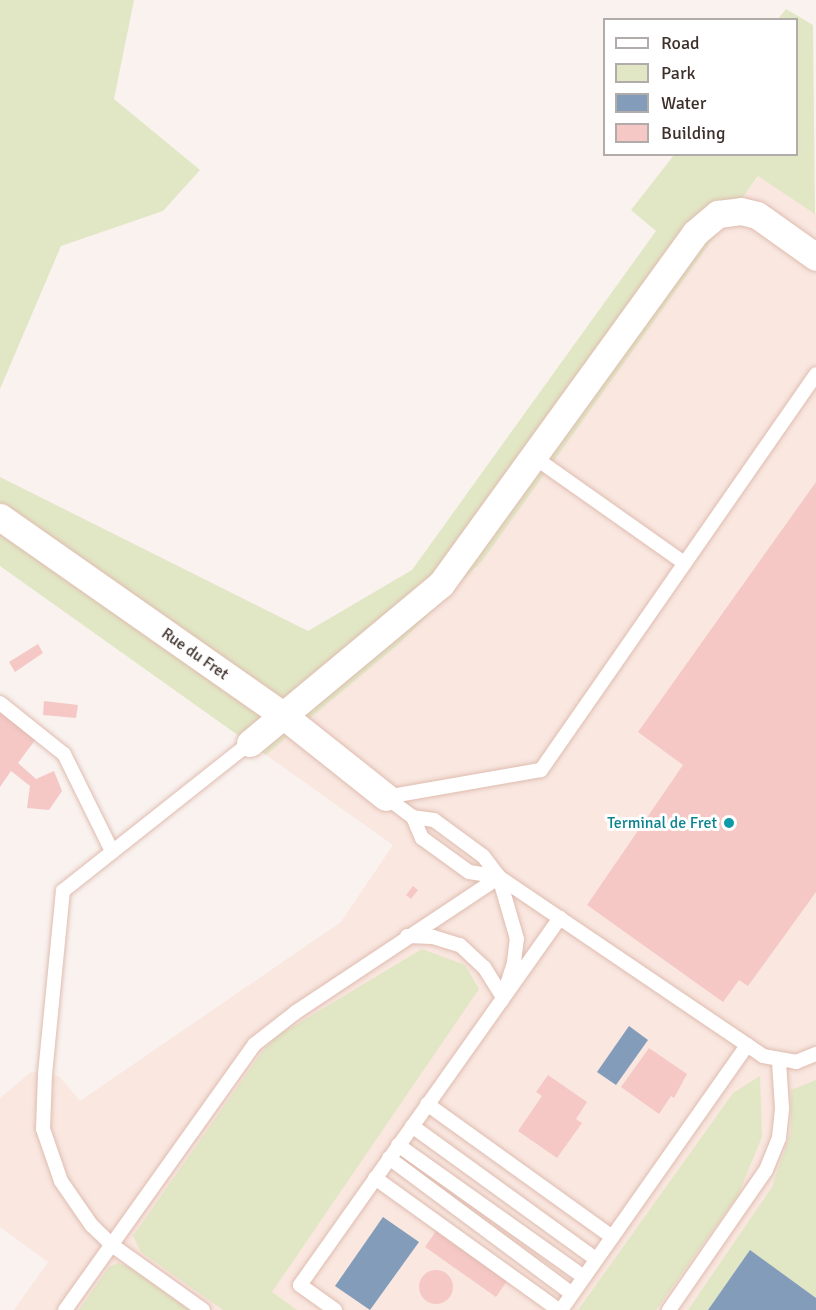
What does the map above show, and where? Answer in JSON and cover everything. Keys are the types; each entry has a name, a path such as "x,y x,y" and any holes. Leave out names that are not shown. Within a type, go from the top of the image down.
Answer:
{"street":[{"path":"249,743 441,584 695,233 718,214 741,211 757,215 816,258"},
{"name":"Rue du Fret","path":"0,517 284,716 386,797"}],"lane":[{"path":"386,797 541,770 816,374"},
{"path":"534,457 684,563"},
{"path":"0,703 64,754 112,851"},
{"path":"203,1310 112,1245 92,1226 51,1158 43,1129 45,1074 63,891 249,743"},
{"path":"386,797 413,817 434,820 483,856 499,877 747,1045 779,1062 796,1062 816,1054"},
{"path":"413,817 422,838 469,872 499,877"},
{"path":"65,1310 255,1044 407,936 499,877"},
{"path":"499,877 517,939 514,962 502,997"},
{"path":"335,1310 300,1285 560,918"},
{"path":"407,936 433,937 460,945 484,967 502,997"},
{"path":"375,1178 560,1310 747,1045"},
{"path":"669,1310 766,1170 779,1138 779,1062"},
{"path":"427,1104 612,1237"},
{"path":"412,1126 596,1259"},
{"path":"398,1144 584,1277"},
{"path":"389,1158 572,1294"}],"shaded area":[{"path":"759,176 816,214 816,1310 14,1310 48,1262 0,1227 0,1098 31,1072 59,1076 80,1101 341,922 393,845 266,755 400,643"}],"green space":[{"path":"0,0 134,0 114,99 200,170 163,211 61,246 0,389"},
{"path":"786,9 813,25 815,214 758,176 482,561 400,643 266,755 0,566 0,477 308,631 412,570 656,231 631,210 673,156 798,156 798,18 779,18"},
{"path":"422,949 465,965 479,989 272,1292 297,1310 223,1310 141,1252 133,1236 262,1052 277,1036"},
{"path":"760,1076 762,1137 738,1195 656,1310 578,1310 733,1093"},
{"path":"816,1080 816,1298 750,1251 708,1310 688,1310 772,1187 791,1132 791,1090"},
{"path":"118,1263 131,1268 190,1310 79,1310 109,1267"}],"water":[{"path":"629,1026 648,1040 616,1085 597,1072"},
{"path":"383,1217 419,1242 370,1310 335,1286"},
{"path":"750,1250 816,1298 816,1310 708,1310"}],"building":[{"name":"Terminal de Fret","path":"816,482 816,892 748,986 739,980 723,1002 587,905 683,765 638,732"},
{"path":"38,644 43,653 15,672 9,662"},
{"path":"44,701 78,705 76,718 43,715"},
{"path":"0,712 36,739 18,763 36,779 54,771 62,791 49,810 27,808 30,786 11,771 0,787"},
{"path":"413,886 418,890 411,899 406,895"},
{"path":"649,1048 687,1074 674,1098 671,1096 659,1114 621,1087"},
{"path":"548,1075 587,1102 576,1119 582,1123 557,1158 518,1131 542,1096 536,1092"},
{"path":"436,1231 507,1281 496,1297 425,1247"},
{"path":"436,1270 448,1275 453,1287 448,1299 436,1304 424,1299 419,1287 424,1275"}],"place":[{"name":"Terminal de Fret","path":"729,823"}]}
